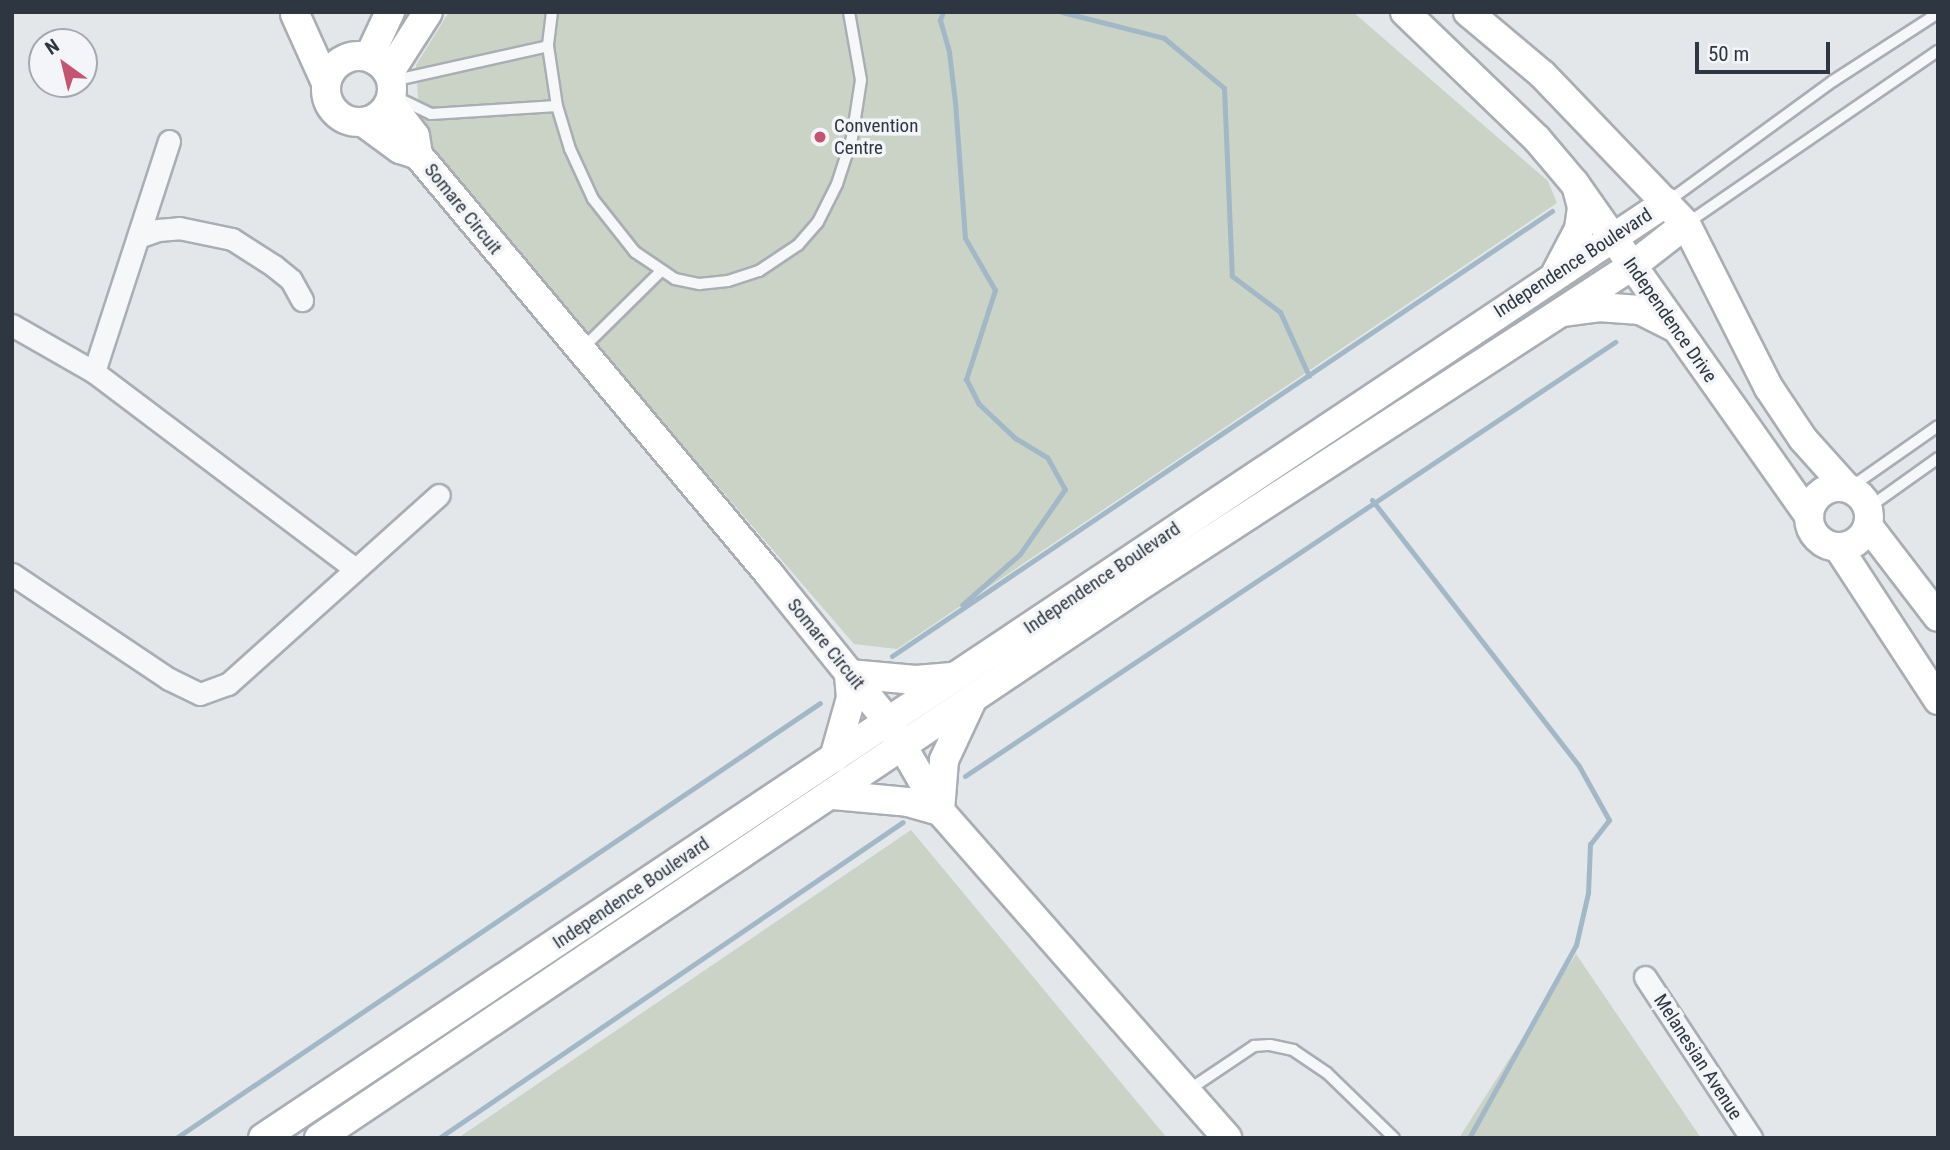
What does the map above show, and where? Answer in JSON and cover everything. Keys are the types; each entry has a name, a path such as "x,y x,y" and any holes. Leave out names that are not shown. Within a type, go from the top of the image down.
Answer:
{"street":[{"path":"380,77 334,66 326,83 326,92 332,108 345,120 363,122 379,116 380,77 390,12"},
{"path":"380,77 428,12"},
{"name":"Independence Drive","path":"1405,12 1536,139 1576,184 1809,516 1817,537 1838,547 1938,700"},
{"path":"1434,12 1496,101"},
{"path":"1468,12 1542,74 1686,224 1769,388 1803,439 1859,502 1938,617"},
{"name":"Somare Circuit","path":"294,13 380,77 415,136 418,155 888,721 940,811 1227,1138"},
{"name":"Somare Circuit","path":"294,13 326,83"},
{"name":"Somare Circuit","path":"363,122 400,149 418,155"},
{"path":"94,372 169,141"},
{"path":"1556,273 1578,229 1582,207 1576,184"},
{"name":"Independence Boulevard","path":"263,1138 1556,273 1667,202"},
{"name":"Independence Boulevard","path":"319,1138 833,795 973,698 1632,266 1686,224"},
{"path":"138,237 158,230 179,228 232,239 274,265 290,280 302,300"},
{"path":"1555,314 1598,307 1640,310 1678,330"},
{"path":"12,325 94,372 354,568"},
{"path":"1809,516 1815,498 1830,488 1859,502"},
{"path":"12,574 169,678 200,694 228,684 354,568 439,495"},
{"path":"1838,547 1856,542 1859,502"},
{"path":"834,758 851,698 849,674 916,680 955,677"},
{"path":"833,795 908,802 940,811 944,760 973,698"},
{"name":"Melanesian Avenue","path":"1645,977 1751,1138"}],"lane":[{"path":"552,12 548,46 557,106 570,149 593,199 621,238 660,272 675,279 699,284 728,281 759,271 798,246 818,222 837,184 852,138 861,80 849,12"},
{"name":"Independence Boulevard","path":"1667,202 1833,81 1938,13"},
{"path":"380,77 548,46"},
{"name":"Independence Boulevard","path":"1686,224 1938,51"},
{"path":"380,77 432,114 557,106"},
{"path":"580,351 660,272"},
{"path":"1859,502 1938,426"},
{"path":"1859,502 1938,458"},
{"path":"1187,1091 1254,1046 1270,1045 1293,1050 1327,1073 1394,1138"}],"green space":[{"path":"449,12 1353,12 1548,181 1557,203 897,649 854,644 421,142 416,65"},
{"path":"911,830 1167,1138 458,1138"},
{"path":"1576,954 1701,1138 1459,1138"}],"waterway":[{"path":"943,12 940,20 949,52 955,102 965,238 995,290 966,379 979,404 1015,438 1047,457 1065,489 1020,554 962,605"},
{"path":"1062,12 1164,38 1224,88 1232,276 1280,312 1309,376"},
{"path":"892,656 1552,211"},
{"path":"965,776 1615,342"},
{"path":"1372,500 1579,766 1609,820 1590,844 1588,893 1576,945 1469,1138"},
{"path":"176,1138 820,703"},
{"path":"439,1138 903,822"}],"place":[{"name":"Convention Centre","path":"820,137"}]}
